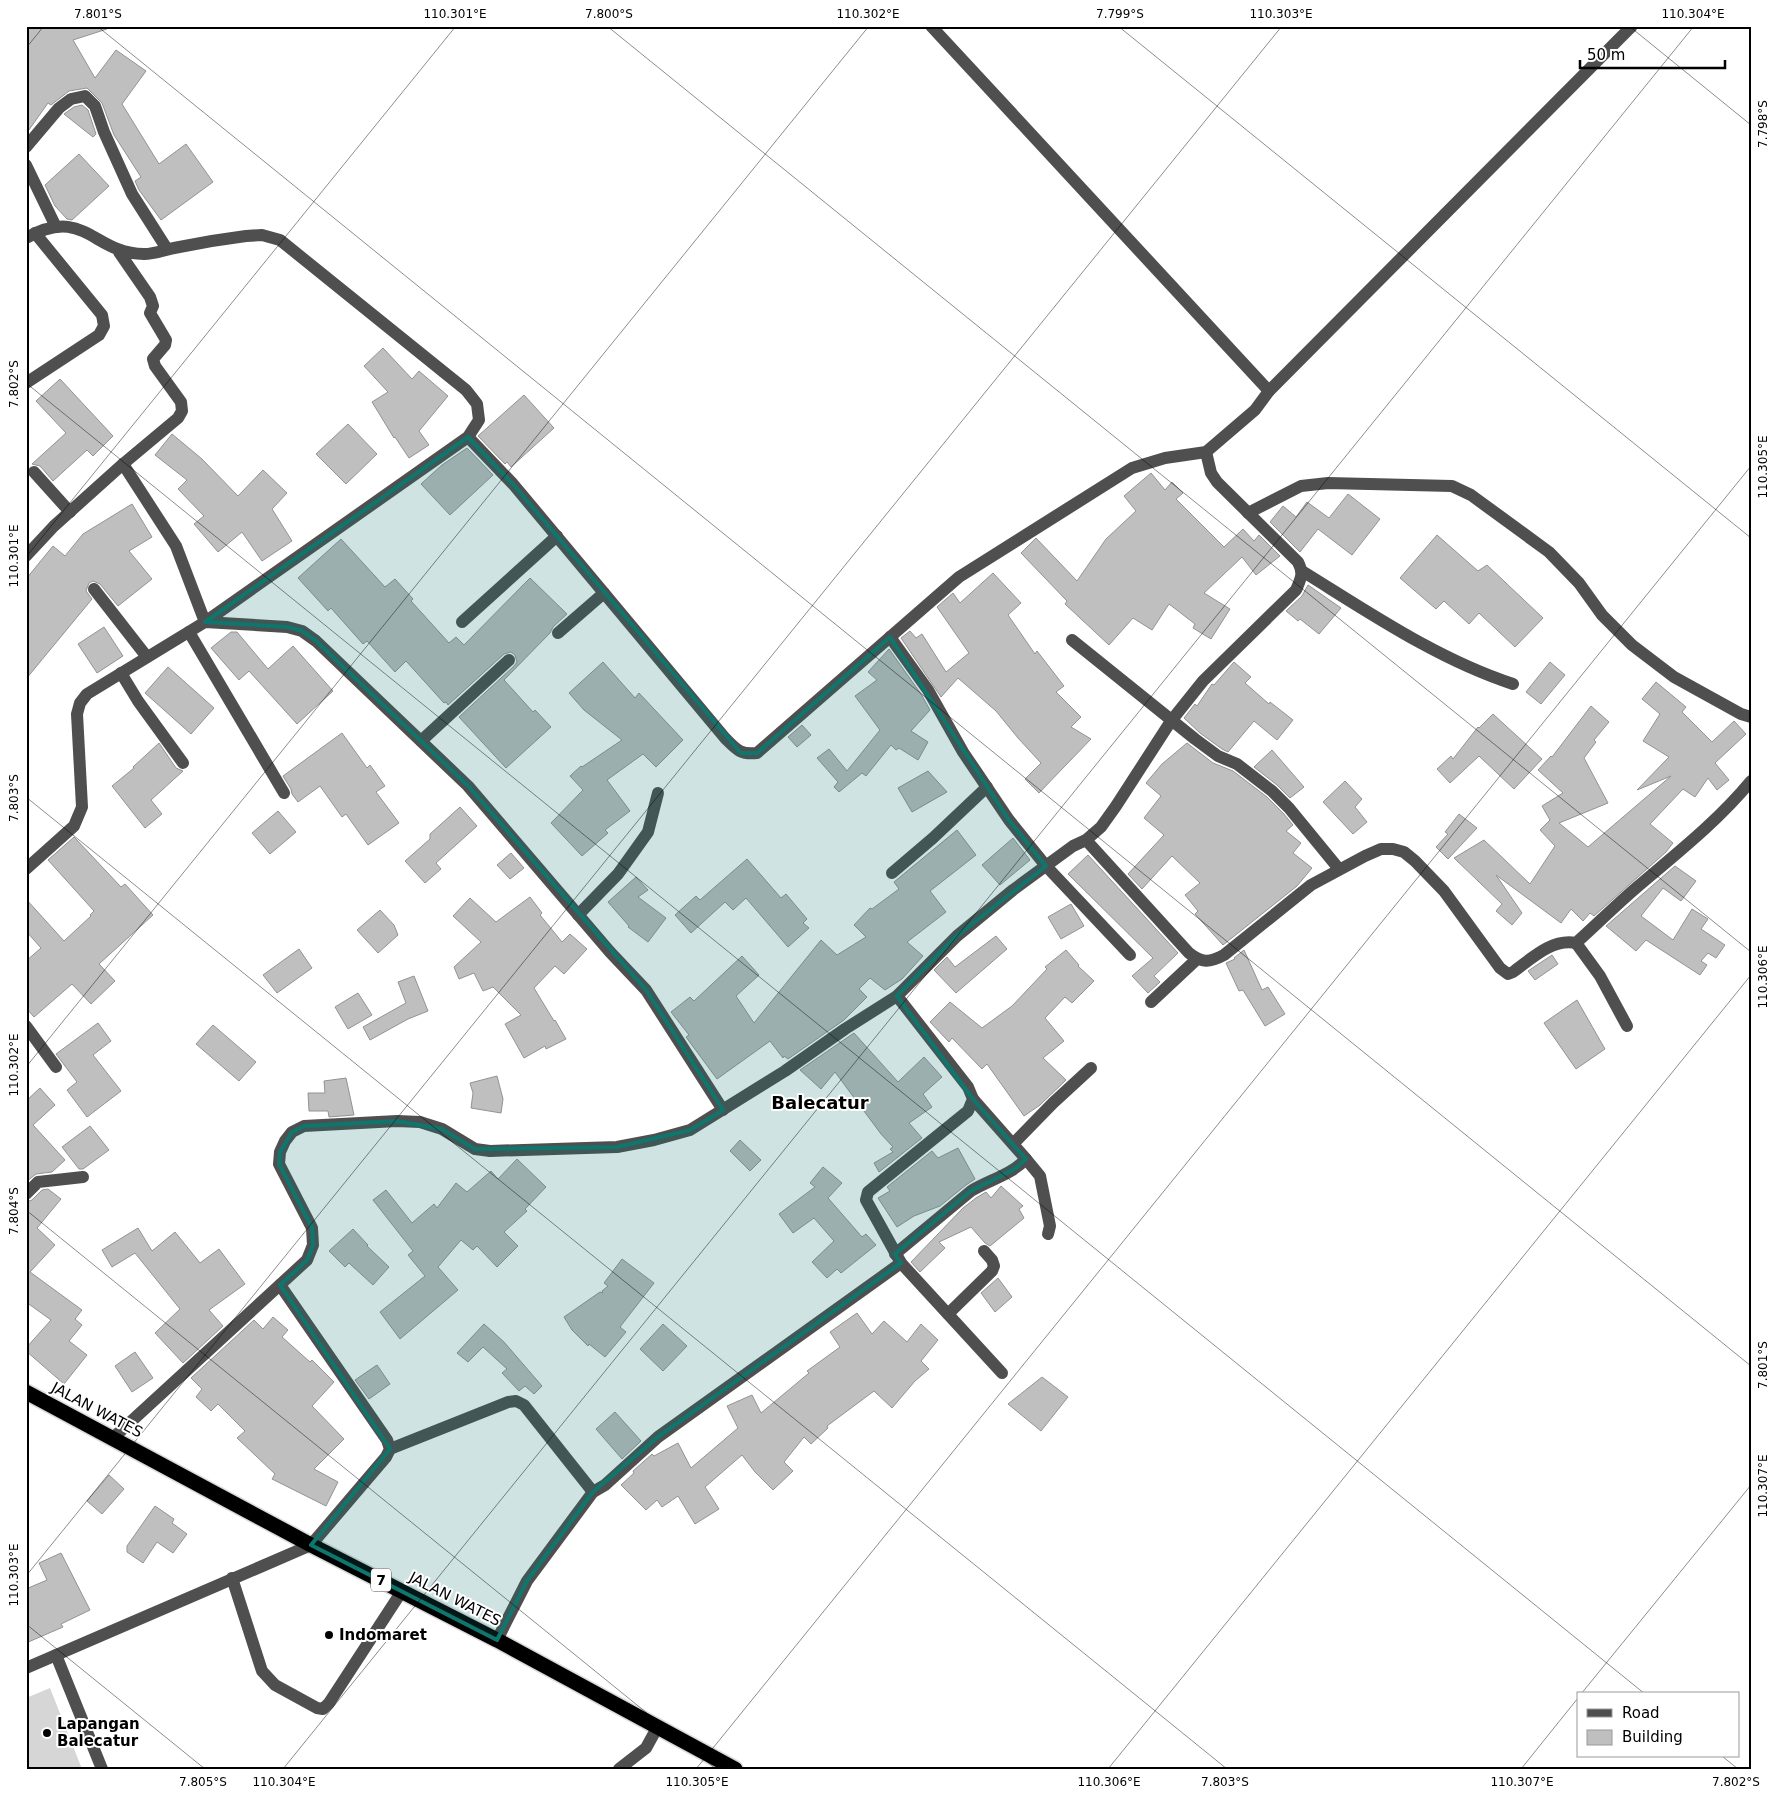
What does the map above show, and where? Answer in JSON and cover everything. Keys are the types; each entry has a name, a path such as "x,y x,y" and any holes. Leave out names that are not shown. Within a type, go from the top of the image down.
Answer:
{"highway":[{"name":"JALAN WATES","path":"26,1392 311,1545 497,1640 735,1769"}],"street":[{"path":"931,26 1268,391"},
{"path":"468,437 513,484 725,738 741,753 757,753 959,577 1132,468 1165,458 1206,452 1255,410 1268,391 1632,26"},
{"path":"26,147 60,108 72,99 85,96 95,106 104,132 132,194 167,249"},
{"path":"26,165 56,226"},
{"path":"26,383 98,335 104,326 102,315 30,235 56,226 67,226 86,231 119,252 150,297 153,306 150,313 166,340 165,345 153,359 155,366 182,402 182,411 178,418 70,512 26,556"},
{"path":"26,869 74,826 82,808 77,714 80,703 87,694 205,622 468,437 479,420 477,404 466,390 280,240 262,235 246,236 145,254 119,252"},
{"path":"1206,452 1211,473 1217,482 1298,562 1302,571 1379,619 1444,656 1484,674 1513,684"},
{"path":"123,464 176,546 205,622"},
{"path":"34,472 70,512"},
{"path":"1248,513 1300,486 1328,483 1452,486 1471,495 1549,552 1580,584 1602,615 1632,645 1674,677 1741,714 1751,717"},
{"path":"462,622 557,536"},
{"path":"113,1438 307,1260 313,1245 312,1228 279,1164 280,1152 292,1132 304,1126 397,1120 420,1122 442,1129 475,1150 490,1151 617,1147 654,1140 690,1130 785,1072 845,1028 897,996 957,936 1013,890 1073,846 1086,840 1101,827 1171,721 1204,682 1296,590 1302,571"},
{"path":"94,589 147,658"},
{"path":"558,633 604,593"},
{"path":"205,622 257,624 302,631 316,641 468,786 610,952 646,990 723,1110"},
{"path":"189,632 284,793"},
{"path":"890,637 928,690 963,752 1008,820 1046,866 1130,955"},
{"path":"1072,640 1171,721 1218,756 1237,764 1272,791 1302,823 1339,869"},
{"path":"421,742 508,660"},
{"path":"121,673 138,701 183,763"},
{"path":"1576,943 1633,890 1713,823 1732,804 1751,780"},
{"path":"892,873 933,838 987,787"},
{"path":"578,915 618,874 648,832 658,794"},
{"path":"1086,840 1189,953 1197,959 1212,962 1224,955 1311,885 1381,849 1393,849 1404,852 1428,873 1444,891 1500,968 1508,974 1549,947 1559,943 1576,943 1600,976 1628,1026"},
{"path":"1151,1002 1197,959"},
{"path":"897,996 968,1087 973,1099 1040,1176 1050,1226 1048,1234"},
{"path":"26,1026 56,1067"},
{"path":"1014,1144 1053,1103 1091,1068"},
{"path":"973,1099 968,1111 868,1192 866,1196 868,1207 898,1258 1002,1373"},
{"path":"497,1640 527,1581 593,1492 605,1485 658,1437 898,1258 971,1191 1015,1169 1026,1159"},
{"path":"26,1194 38,1182 83,1178"},
{"path":"948,1314 992,1271 994,1266 992,1260 984,1251"},
{"path":"280,1285 387,1440 390,1449"},
{"path":"26,1668 311,1545 390,1449 508,1402 516,1401 524,1404 593,1492"},
{"path":"232,1578 262,1671 275,1685 316,1708 323,1709 329,1703 402,1591"},
{"path":"56,1655 102,1769"},
{"path":"619,1769 646,1748 658,1728"}],"highlighted area":[{"path":"468,437 513,484 741,753 757,753 890,637 1009,820 1046,866 957,936 897,996 973,1099 1026,1159 1015,1169 971,1191 895,1254 901,1263 658,1437 593,1492 527,1581 497,1640 311,1545 390,1449 280,1285 307,1260 313,1245 312,1228 279,1164 280,1152 292,1132 304,1126 397,1121 442,1129 475,1149 617,1147 690,1130 723,1110 646,990 468,786 316,641 302,631 287,627 205,622"}],"shaded area":[{"name":"Lapangan Balecatur","path":"50,1688 82,1769 26,1769 26,1698"}],"building":[{"path":"26,26 107,26 107,29 73,40 95,78 116,50 146,71 122,104 159,164 186,144 213,182 161,220 139,190 135,181 141,177 114,135 102,103 87,88 69,91 51,105 48,103 26,134"},
{"path":"82,105 88,110 96,134 93,137 64,114 74,107"},
{"path":"79,154 109,186 72,220 67,219 55,206 45,185"},
{"path":"383,348 412,379 419,371 448,396 419,431 429,445 409,458 372,402 388,392 364,366"},
{"path":"60,379 113,436 93,456 87,450 53,481 40,466 32,464 66,433 36,401"},
{"path":"524,395 554,428 511,467 507,462 505,464 478,436"},
{"path":"348,424 377,454 346,484 316,454"},
{"path":"172,434 202,459 238,496 263,470 287,493 272,509 292,541 262,561 242,532 218,552 194,524 204,516 178,489 187,480 155,455"},
{"path":"467,448 493,475 450,515 421,484 442,465"},
{"path":"1151,473 1165,490 1172,482 1183,493 1176,499 1224,547 1243,529 1254,541 1259,535 1280,556 1256,575 1242,557 1204,593 1230,609 1211,639 1193,628 1195,624 1169,604 1152,630 1133,618 1109,645 1065,604 1067,601 1021,553 1036,538 1077,581 1106,539 1136,511 1124,496"},
{"path":"1348,494 1380,519 1352,555 1318,529 1300,552 1270,522 1283,506 1296,517 1307,502 1329,518"},
{"path":"132,504 152,537 129,551 152,579 118,606 100,584 93,581 89,583 86,591 92,599 26,679 26,579 53,546 65,556 83,534"},
{"path":"1437,535 1478,571 1487,565 1543,618 1515,647 1479,613 1469,624 1444,601 1436,609 1400,578"},
{"path":"341,539 385,587 395,579 413,599 411,601 449,643 456,637 464,645 530,578 567,614 504,680 533,712 535,710 551,727 506,768 459,717 514,666 517,662 515,655 511,652 504,654 448,705 446,702 444,703 406,661 395,672 367,641 363,644 331,608 328,611 298,578"},
{"path":"993,573 1021,603 1008,615 1035,654 1037,651 1064,686 1056,692 1081,717 1071,727 1091,739 1039,793 1025,779 1041,763 996,711 958,678 941,697 901,638 910,631 916,638 922,634 946,672 969,653 937,607 953,593 960,603"},
{"path":"1308,585 1341,608 1319,634 1286,611 1302,596"},
{"path":"104,627 123,656 97,673 78,644"},
{"path":"231,632 237,632 268,669 293,646 333,691 297,724 249,671 239,680 211,648"},
{"path":"889,649 930,710 911,731 928,742 918,760 899,748 896,750 891,745 866,776 862,773 839,792 834,787 838,782 817,758 829,749 847,771 880,730 855,696 877,680 868,672"},
{"path":"603,662 635,698 639,693 683,740 656,767 643,754 607,780 630,811 605,830 608,833 582,856 551,823 583,790 570,776 581,766 622,740 584,710 569,693"},
{"path":"1234,662 1251,677 1245,683 1269,704 1270,702 1293,720 1277,740 1254,721 1228,752 1200,733 1184,718 1195,704 1197,706 1212,684 1214,685"},
{"path":"1550,662 1565,675 1541,704 1526,692"},
{"path":"168,667 214,708 191,734 145,693"},
{"path":"1656,682 1686,707 1682,712 1712,742 1734,721 1746,734 1715,763 1729,780 1717,790 1708,778 1695,797 1683,789 1650,824 1673,843 1666,852 1594,916 1590,913 1583,921 1571,909 1561,923 1496,875 1522,913 1512,925 1496,911 1502,904 1454,858 1484,840 1530,884 1555,846 1540,830 1550,820 1542,806 1563,793 1538,770 1552,757 1591,706 1609,722 1594,740 1596,742 1584,758 1608,803 1559,823 1588,847 1671,776 1637,790 1669,757 1643,741 1660,714 1642,699"},
{"path":"1493,714 1542,759 1514,789 1479,756 1450,783 1437,769 1451,756 1453,759 1478,727"},
{"path":"802,725 811,735 797,747 788,737"},
{"path":"342,733 367,768 370,765 385,786 376,792 399,823 368,845 346,814 342,817 320,786 298,802 283,776"},
{"path":"159,743 176,768 183,771 151,800 162,814 145,828 112,786 134,768"},
{"path":"1187,743 1213,763 1233,771 1267,797 1283,813 1293,825 1286,831 1301,843 1293,853 1312,868 1297,886 1223,945 1195,914 1198,911 1185,895 1200,883 1172,856 1142,889 1128,874 1164,835 1144,818 1161,796 1146,783 1162,764"},
{"path":"1272,750 1304,787 1290,798 1254,767"},
{"path":"928,771 947,792 912,812 898,788"},
{"path":"1345,781 1362,799 1355,807 1367,822 1353,834 1323,802"},
{"path":"460,807 477,826 436,863 441,869 425,883 405,861 430,839 430,834"},
{"path":"278,811 296,832 270,854 252,833"},
{"path":"1459,814 1477,828 1448,859 1436,847 1448,834 1445,832"},
{"path":"957,830 976,855 930,891 946,912 907,942 923,956 902,979 885,990 870,978 859,989 867,997 844,1020 788,1059 784,1056 783,1058 770,1041 717,1079 686,1037 689,1035 671,1012 690,997 694,1001 742,956 759,975 736,996 754,1023 821,940 837,955 866,937 854,925 870,908 872,909 899,889 894,882"},
{"path":"74,837 121,887 125,884 153,915 99,964 115,981 91,1004 72,984 34,1017 26,1008 26,961 41,948 26,931 26,899 64,941 94,911 48,860"},
{"path":"1013,838 1030,860 1000,885 982,865"},
{"path":"511,853 524,868 510,879 497,865"},
{"path":"1088,855 1178,953 1154,976 1160,982 1148,993 1132,976 1153,958 1068,874"},
{"path":"747,859 781,898 786,894 807,919 803,923 809,928 788,947 746,898 733,910 725,902 691,933 675,915 696,896 700,900"},
{"path":"1675,866 1696,881 1681,901 1663,888 1641,916 1673,940 1692,909 1708,919 1701,929 1725,945 1716,958 1708,953 1701,961 1707,965 1700,975 1646,940 1636,951 1606,926"},
{"path":"636,877 648,890 638,897 666,918 648,942 628,927 608,902"},
{"path":"530,897 542,913 540,915 562,942 570,934 587,949 564,974 555,966 534,988 566,1039 546,1049 545,1046 524,1058 505,1024 521,1015 493,987 483,991 474,973 459,979 454,967 481,942 453,916 470,898 496,922"},
{"path":"1071,904 1084,926 1061,939 1048,917"},
{"path":"380,910 394,925 398,935 378,953 357,930"},
{"path":"996,936 1007,949 956,993 934,970 947,957 955,967"},
{"path":"299,949 312,968 277,993 263,975"},
{"path":"1066,950 1078,966 1094,981 1072,1003 1065,997 1045,1018 1064,1041 1043,1058 1066,1080 1040,1105 1024,1116 987,1064 982,1069 952,1038 949,1042 930,1022 950,1002 982,1028 1012,1006 1047,969 1045,967"},
{"path":"1244,950 1262,990 1268,987 1285,1014 1265,1026 1243,990 1239,991 1226,963 1235,959"},
{"path":"1552,955 1558,964 1535,980 1528,971"},
{"path":"414,976 428,1011 408,1019 370,1040 363,1027 406,1003 398,982"},
{"path":"358,993 372,1015 348,1029 335,1007"},
{"path":"1577,1000 1605,1049 1576,1069 1544,1023"},
{"path":"98,1023 111,1041 93,1055 121,1091 87,1117 67,1090 77,1082 56,1054"},
{"path":"213,1025 256,1062 239,1081 196,1044"},
{"path":"854,1033 898,1082 924,1057 942,1077 923,1094 932,1107 909,1123 922,1138 879,1172 874,1163 893,1152 890,1149 893,1147 881,1134 835,1072 821,1089 800,1070"},
{"path":"497,1076 503,1099 501,1113 471,1108 473,1093 470,1083"},
{"path":"346,1078 354,1115 329,1117 328,1111 309,1111 308,1093 325,1093 324,1081"},
{"path":"40,1088 55,1105 33,1125 65,1160 52,1172 36,1174 26,1182 26,1101"},
{"path":"90,1126 109,1150 83,1169 79,1169 62,1147"},
{"path":"740,1140 761,1160 750,1171 730,1151"},
{"path":"958,1148 975,1179 940,1206 914,1216 897,1227 878,1198 890,1191 887,1187 932,1151 938,1158"},
{"path":"517,1159 546,1187 525,1209 527,1211 504,1232 518,1246 497,1267 477,1246 473,1250 461,1240 438,1267 458,1290 400,1339 380,1312 425,1276 408,1255 413,1251 373,1200 386,1190 412,1223 434,1204 437,1208 456,1183 467,1192 491,1171 498,1179"},
{"path":"823,1167 842,1183 828,1198 862,1237 866,1234 876,1245 841,1273 837,1269 827,1278 812,1262 834,1241 814,1218 793,1233 779,1214 815,1187 810,1183"},
{"path":"1001,1186 1023,1206 1019,1209 1024,1218 990,1246 971,1227 939,1242 945,1248 920,1272 911,1262 963,1208 986,1192 991,1198"},
{"path":"48,1189 61,1199 37,1228 55,1245 30,1272 82,1310 75,1319 82,1325 69,1341 87,1355 64,1384 26,1351 26,1348 51,1320 26,1302 26,1202 32,1200 42,1190"},
{"path":"138,1228 152,1251 175,1232 200,1263 219,1249 245,1284 209,1310 223,1326 183,1363 155,1333 180,1309 135,1253 112,1267 102,1250"},
{"path":"353,1229 367,1246 389,1267 373,1285 349,1263 345,1267 329,1251"},
{"path":"622,1259 654,1283 620,1327 626,1332 605,1357 589,1344 588,1346 572,1330 564,1317 600,1292 603,1293 602,1291 608,1286 604,1283"},
{"path":"998,1278 1012,1297 995,1312 981,1293"},
{"path":"857,1313 872,1334 884,1321 907,1342 921,1324 938,1340 921,1361 929,1369 915,1381 892,1408 874,1391 827,1426 828,1428 811,1444 804,1437 784,1462 793,1471 773,1490 755,1472 742,1455 705,1487 719,1509 695,1524 678,1496 662,1507 657,1500 646,1510 621,1485 652,1454 654,1456 678,1443 691,1468 738,1428 727,1406 752,1395 761,1413 809,1373 807,1371 840,1347 830,1332"},
{"path":"273,1317 288,1330 282,1337 310,1362 312,1360 334,1382 312,1406 344,1439 314,1469 338,1482 326,1506 272,1479 275,1474 237,1438 245,1431 218,1404 211,1411 196,1397 202,1389 191,1378 254,1320 263,1329"},
{"path":"484,1324 504,1342 542,1386 534,1394 525,1386 519,1391 502,1373 507,1369 483,1347 468,1362 457,1353"},
{"path":"663,1324 687,1346 663,1371 640,1349"},
{"path":"135,1352 153,1378 132,1392 115,1366"},
{"path":"377,1365 390,1384 369,1399 355,1380"},
{"path":"1042,1377 1068,1397 1041,1431 1008,1404"},
{"path":"615,1412 641,1441 622,1459 596,1429"},
{"path":"109,1475 124,1489 102,1514 87,1501"},
{"path":"155,1506 174,1519 172,1523 187,1534 173,1553 157,1542 143,1563 127,1552 127,1546"},
{"path":"61,1553 90,1610 61,1624 63,1627 26,1643 26,1589 47,1580 39,1563"}],"place":[{"name":"Indomaret","path":"329,1635"},
{"name":"Lapangan Balecatur","path":"47,1733"}],"district":[{"name":"Balecatur","path":"820,1103"}]}
